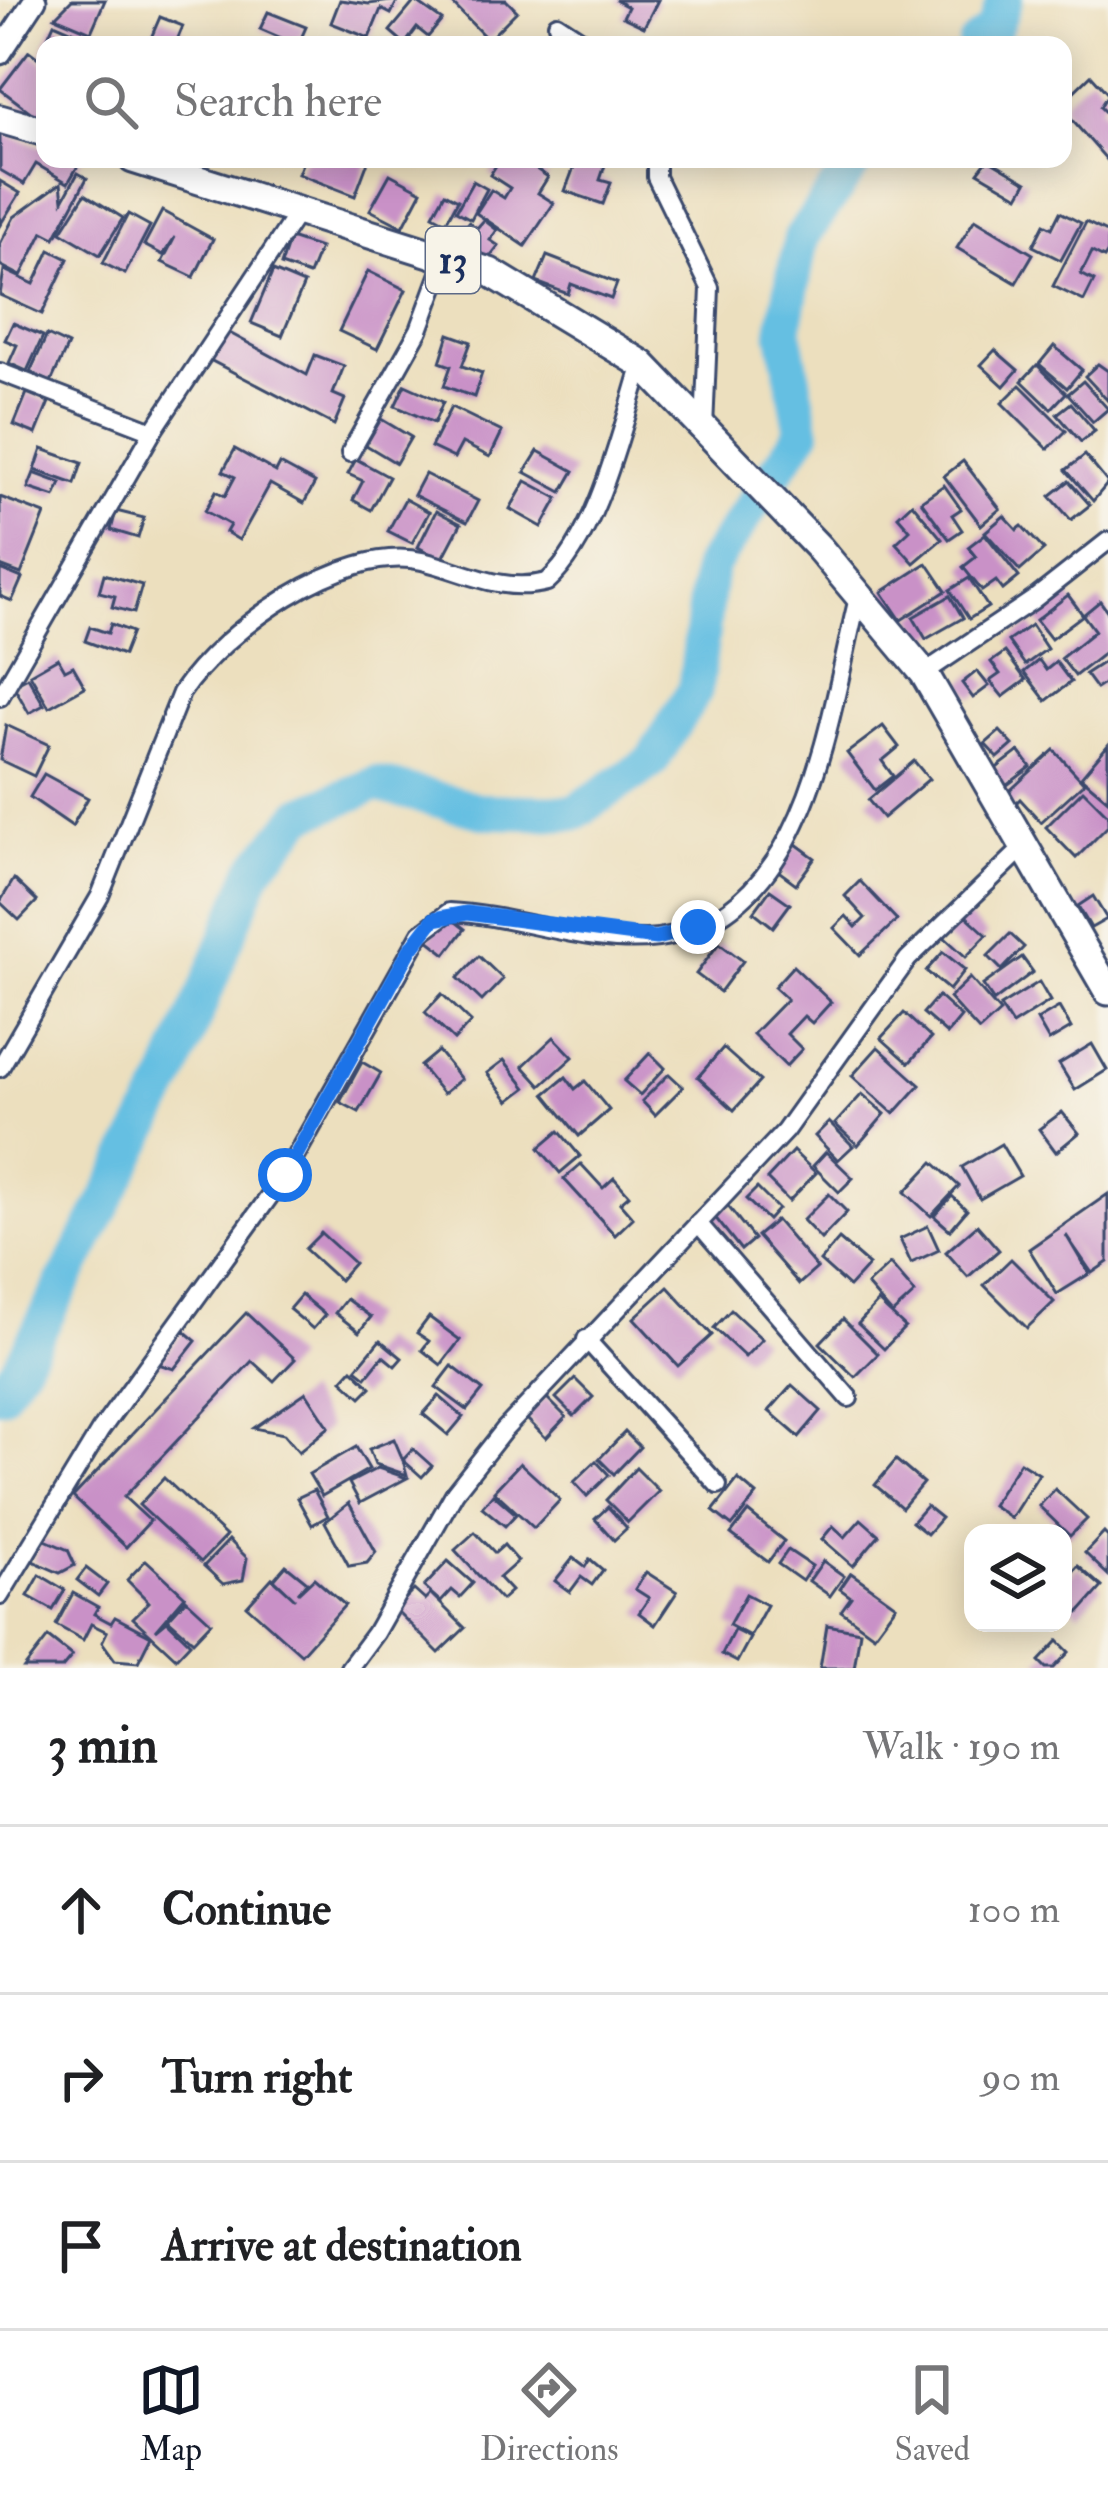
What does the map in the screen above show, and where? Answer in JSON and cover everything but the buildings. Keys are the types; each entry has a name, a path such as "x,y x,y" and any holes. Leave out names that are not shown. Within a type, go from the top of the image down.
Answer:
{"highway":[{"path":"0,119 36,129"},
{"name":"13","path":"164,168 490,272 642,364 819,548 924,673 1108,991"}],"street":[{"path":"0,53 35,0"},
{"path":"557,24 575,36"},
{"path":"656,168 656,177 710,288 704,428"},
{"path":"0,698 153,431 300,209"},
{"path":"350,453 418,330 446,257"},
{"path":"0,1068 100,896 181,693 201,664 250,621 367,561 418,560 504,586 547,582 561,570 606,476 642,364"},
{"path":"0,372 153,431"},
{"path":"924,673 1033,600 1108,541"},
{"path":"0,1596 100,1431 285,1175 421,933 449,912 656,938 698,927 734,907 759,882 798,815 859,598"},
{"path":"349,1668 375,1633 455,1492 586,1339 785,1131 890,980 1023,848"},
{"path":"698,1223 849,1398"},
{"path":"586,1339 718,1485"}],"waterway":[{"path":"986,36 994,29 1005,0"},
{"path":"0,1394 22,1363 169,1080 255,870 302,814 376,784 482,811 574,813 651,762 695,690 710,567 803,432 784,330 801,238 851,168"}],"route":[{"path":"285,1175 410,950 434,919 449,912 467,913 613,936 656,938 698,927"}]}
